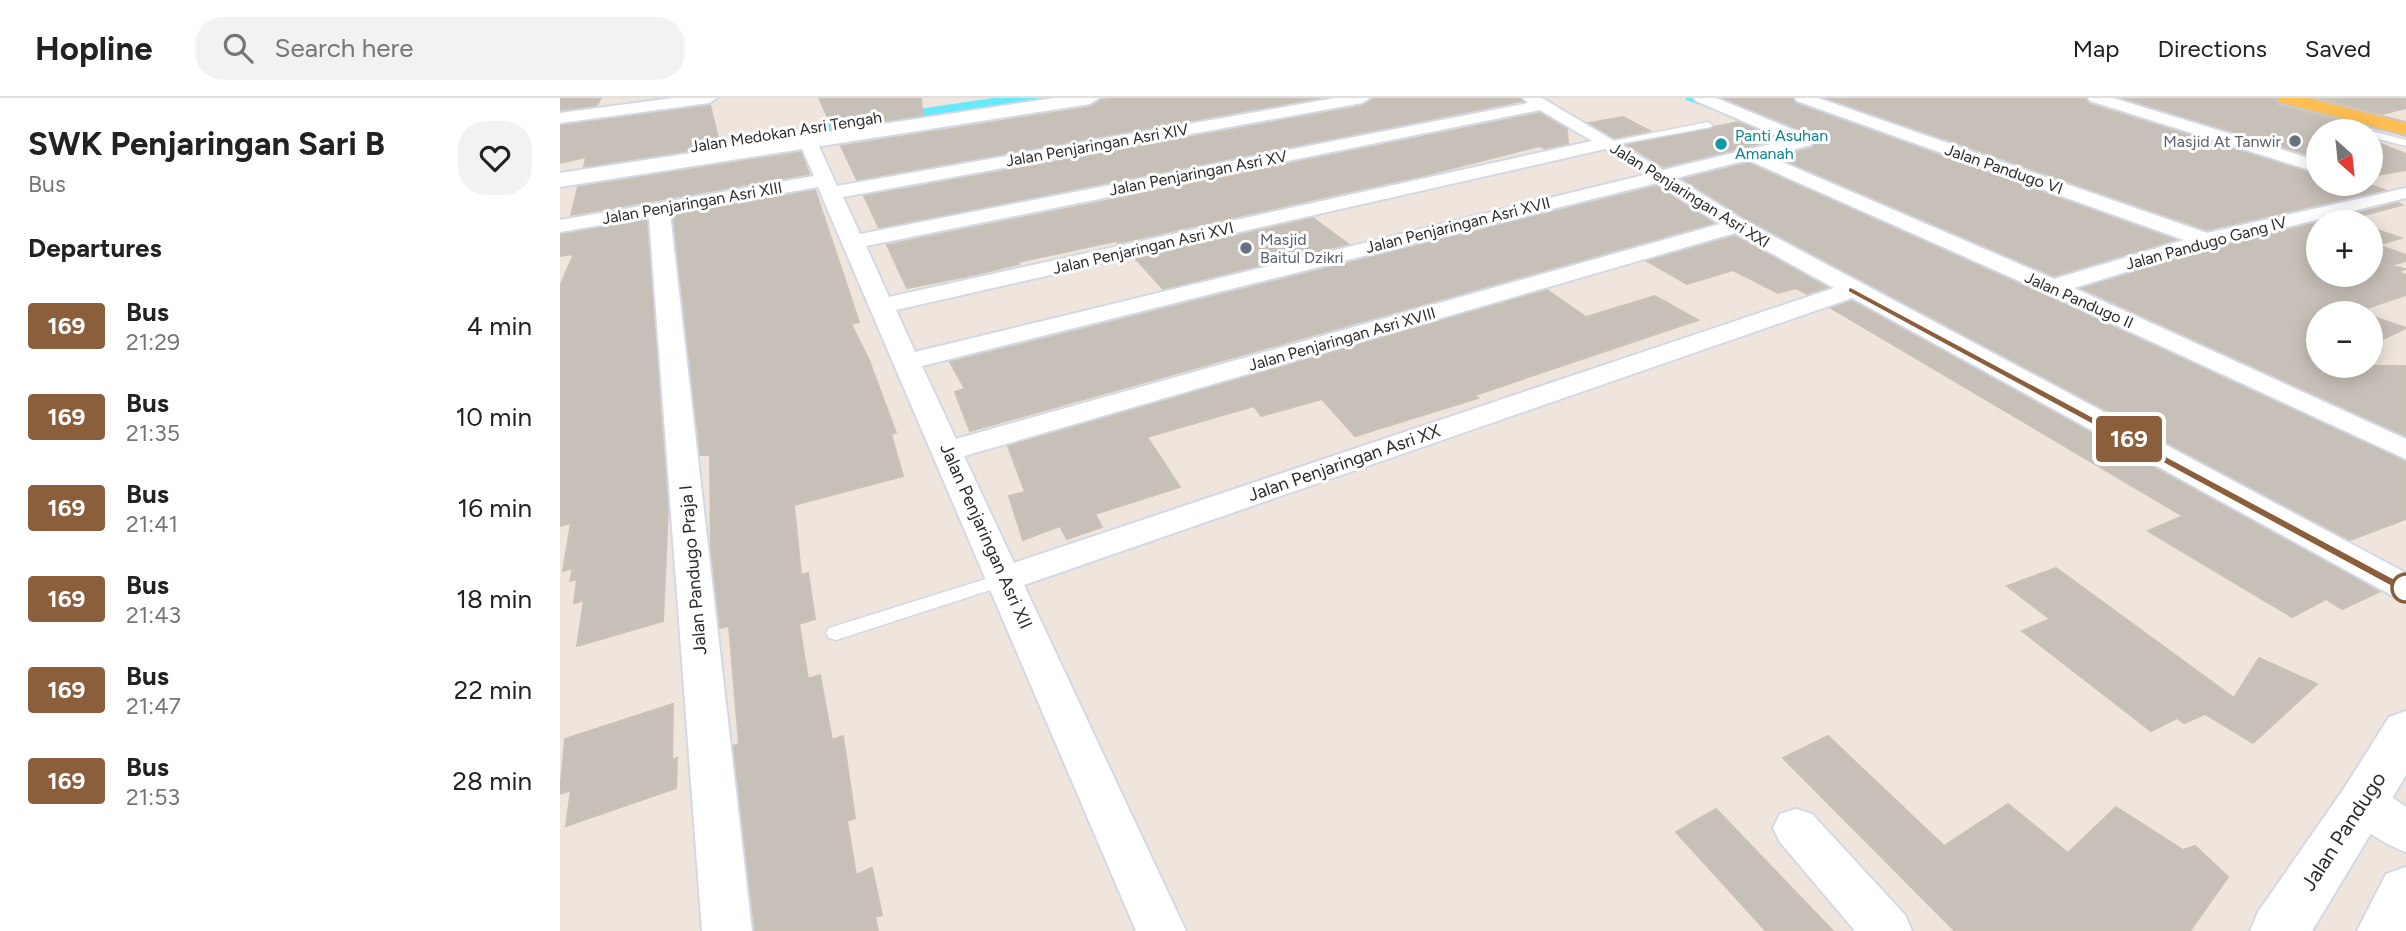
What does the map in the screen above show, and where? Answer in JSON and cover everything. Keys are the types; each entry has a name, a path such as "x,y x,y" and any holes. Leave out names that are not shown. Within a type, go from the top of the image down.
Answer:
{"main road":[{"path":"2288,98 2317,98"},
{"path":"2288,98 2358,119"},
{"path":"2333,98 2364,119"},
{"path":"2384,120 2406,117"},
{"path":"2384,125 2406,130"}],"street":[{"path":"560,108 656,98"},
{"path":"560,118 709,98"},
{"name":"Jalan Medokan Asri Tengah","path":"560,166 1012,98"},
{"path":"560,180 1090,98"},
{"name":"Jalan Penjaringan Asri XIV","path":"828,186 1362,98"},
{"path":"1702,98 1733,110 1768,104"},
{"path":"2096,98 2306,163"},
{"name":"Jalan Pandugo VI","path":"1801,99 2206,240"},
{"name":"Jalan Penjaringan Asri XXI","path":"1536,101 1608,143 1737,226 1851,290 2406,588"},
{"name":"Jalan Penjaringan Asri XV","path":"853,242 1536,101"},
{"name":"Jalan Penjaringan Asri XVII","path":"907,362 1805,141 1733,110"},
{"name":"Jalan Penjaringan Asri XII","path":"808,142 1161,931"},
{"name":"Jalan Penjaringan Asri XVI","path":"882,306 1608,143"},
{"name":"Jalan Pandugo II","path":"1749,154 2052,287 2406,450"},
{"name":"Jalan Penjaringan Asri XIII","path":"560,226 659,208 828,186"},
{"path":"2384,187 2404,194"},
{"name":"Jalan Pandugo Gang IV","path":"2052,287 2206,240 2404,194"},
{"name":"Jalan Pandugo Praja I","path":"659,208 727,931"},
{"name":"Jalan Penjaringan Asri XVIII","path":"947,451 1737,226"},
{"name":"Jalan Penjaringan Asri XX","path":"1005,579 1851,290"},
{"name":"Jalan Pandugo","path":"2279,931 2364,802 2406,730"},
{"path":"2364,802 2406,832"},
{"path":"1796,828 1887,931"},
{"path":"2386,931 2406,892"}],"lane":[{"path":"1608,143 1708,125"},
{"path":"2384,131 2406,144"},
{"name":"Jalan Penjaringan Asri XX","path":"835,633 1005,579"}],"building":[{"path":"560,98 601,98 596,106 560,110"},
{"path":"819,98 921,98 922,115 833,129"},
{"path":"1320,98 857,180 841,146 1090,107 1100,100"},
{"path":"1372,98 1520,98 1523,101 879,228 864,196 1362,106"},
{"path":"1723,98 1792,98 1796,103 2176,240 2054,276 1776,157 1812,148 1816,139"},
{"path":"1826,98 2085,98 2089,104 2306,171 2306,196 2358,196 2207,230"},
{"path":"2122,98 2275,98 2278,105 2332,119 2306,119 2306,154"},
{"path":"2319,98 2406,98 2406,108 2382,114"},
{"path":"710,105 720,146 584,167 586,157 560,163 560,125"},
{"path":"1540,113 1567,129 1568,144 1545,149 1540,146 1425,175 1118,243 1116,241 1018,262 1019,264 973,275 907,288 887,245"},
{"path":"1623,117 1650,131 1614,138 1589,123"},
{"path":"1738,122 1779,139 1664,167 1627,145"},
{"path":"2384,145 2406,154 2406,170 2384,174"},
{"path":"801,152 809,174 571,215 578,187"},
{"path":"1748,163 2043,294 2406,461 2406,519 2350,540 1746,219 1683,179"},
{"path":"1657,186 1714,223 970,431 955,392 965,389 950,362"},
{"path":"815,190 859,322 851,324 868,358 896,433 891,434 903,476 794,505 801,575 808,573 815,619 799,624 808,679 820,675 832,740 843,736 855,818 847,821 856,875 872,868 882,915 875,917 878,931 755,931 733,746 739,744 729,626 720,628 711,553 710,455 700,455 673,215"},
{"path":"2398,203 2402,205 2383,210 2369,210"},
{"path":"1313,218 1348,244 1163,289 1135,258"},
{"path":"647,220 668,508 663,621 577,646 584,600 574,603 577,579 570,581 573,568 563,571 571,523 560,526 560,286 574,254 560,256 560,234"},
{"path":"2306,225 2306,287 2383,287 2383,247 2406,255 2406,261 2392,265 2405,269 2398,272 2406,275 2406,295 2383,303 2306,301 2306,378 2383,378 2383,366 2406,366 2406,436 2081,288 2214,248"},
{"path":"2383,232 2401,238 2383,243"},
{"path":"1735,236 1828,287 1807,294 1796,288 1778,293 1733,270 1687,284 1647,261"},
{"path":"1547,290 1586,317 1655,296 1698,320 1475,395 1478,398 1355,436 1322,399 1261,416 1254,406 1147,437 1180,487 1095,514 1102,527 1067,539 1060,526 1023,540 1009,496 1025,492 1008,446"},
{"path":"1852,301 2379,592 2342,609 2326,599 2292,617 2148,531 2183,516 1831,308"},
{"path":"2383,320 2406,328 2383,339"},
{"path":"2056,568 2234,698 2259,658 2317,684 2253,743 2205,714 2184,723 2177,718 2151,731 2022,631 2050,619 2007,586"},
{"path":"673,704 672,760 677,758 676,788 566,826 571,790 560,794 565,739"},
{"path":"1828,736 1944,846 2008,804 2068,853 2116,807 2183,850 2195,846 2228,877 2190,931 1955,931 1783,758"},
{"path":"1716,809 1833,931 1766,931 1676,832"}],"waterway":[{"path":"811,135 1051,98"},
{"path":"1688,98 1709,106"}],"bus line":[{"name":"169","path":"1851,290 2406,588"}],"place":[{"name":"Masjid At Tanwir","path":"2295,141"},
{"name":"Panti Asuhan Amanah","path":"1721,144"},
{"name":"Masjid Baitul Dzikri","path":"1246,248"}]}
